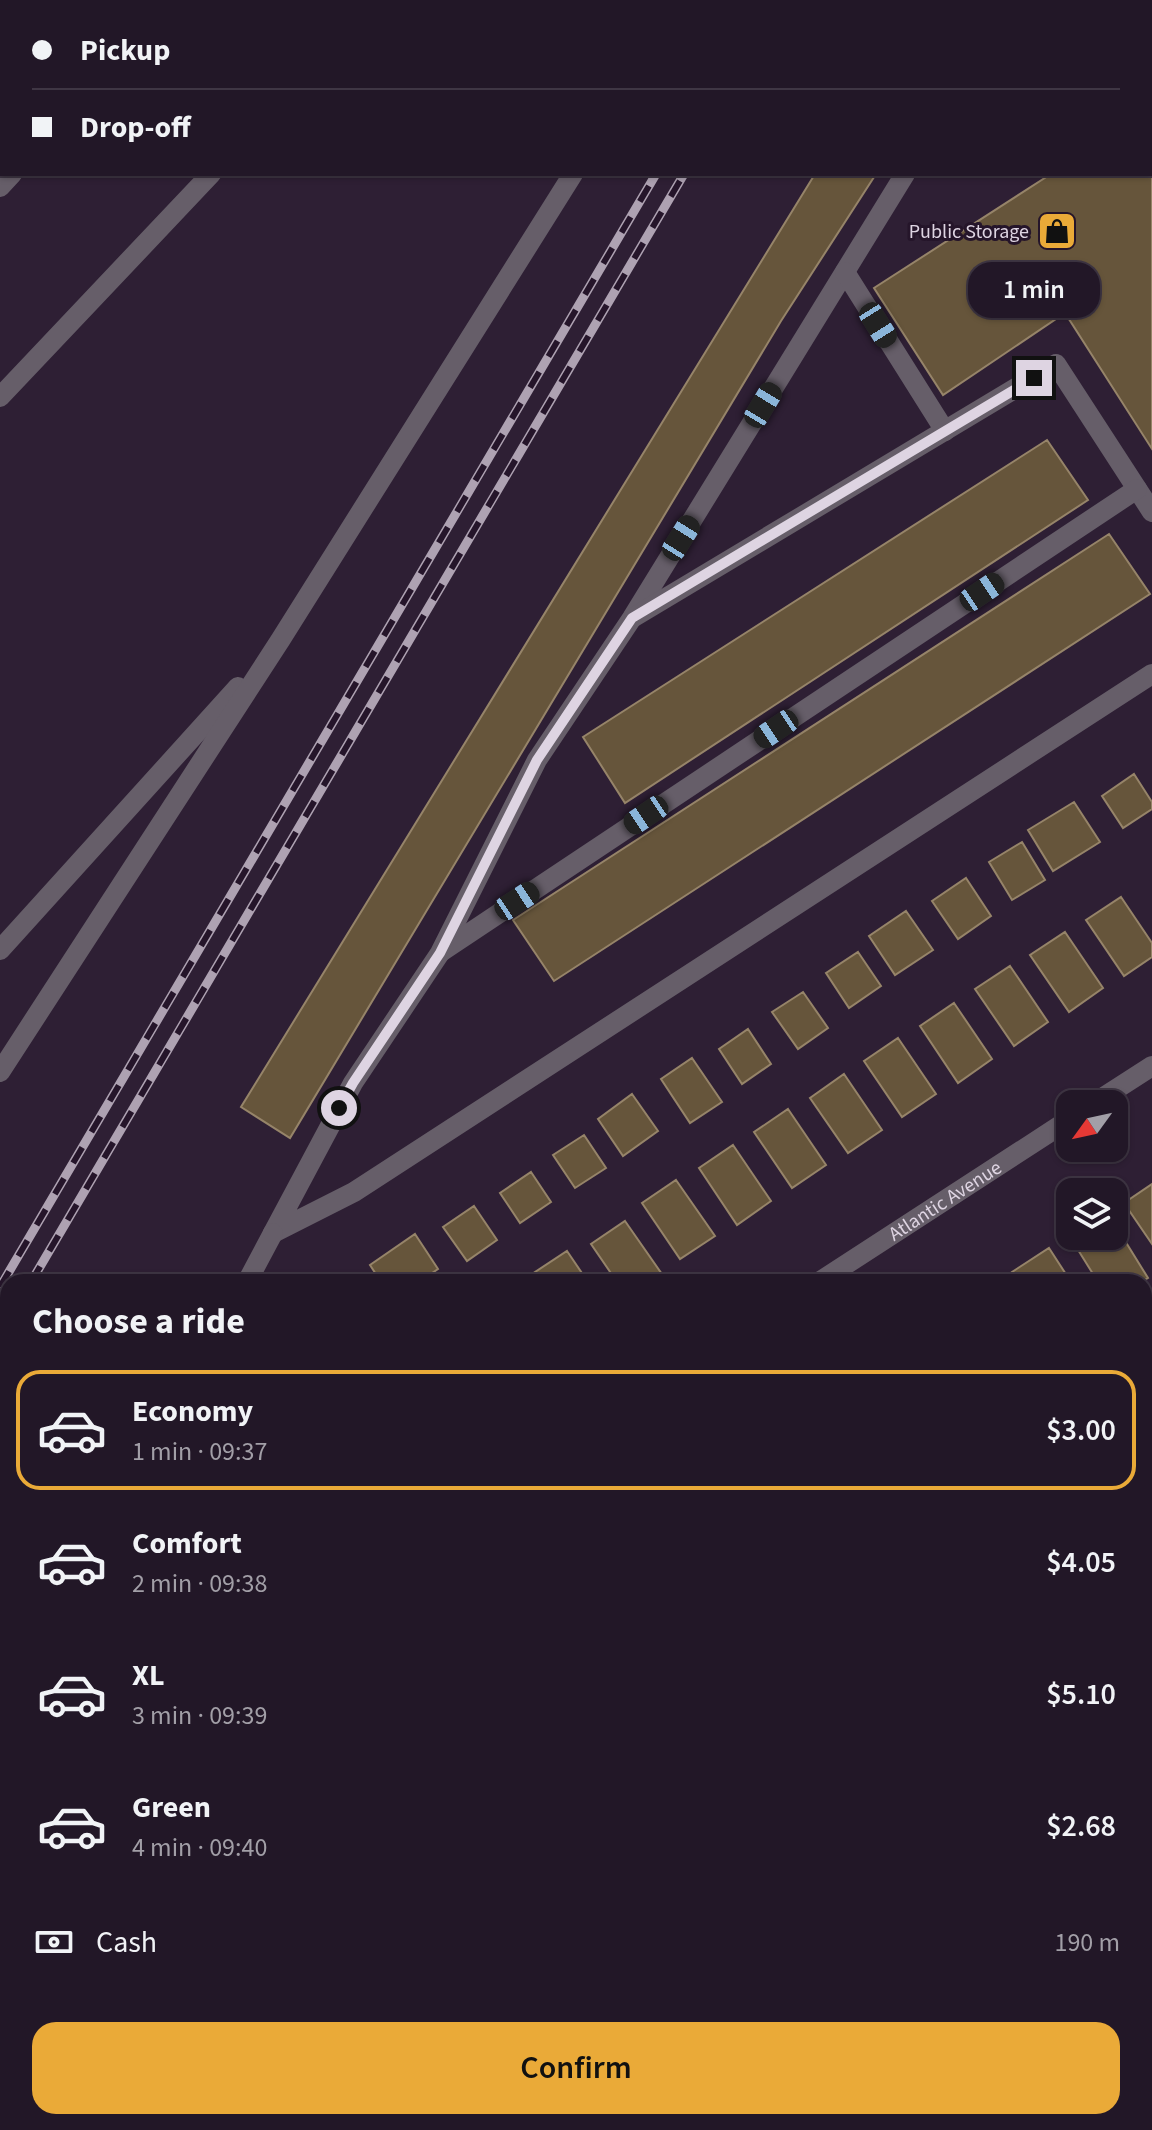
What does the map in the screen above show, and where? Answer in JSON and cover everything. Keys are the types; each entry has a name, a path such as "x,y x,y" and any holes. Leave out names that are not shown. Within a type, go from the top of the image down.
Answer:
{"street":[{"path":"0,397 209,176"},
{"path":"0,1072 281,639 572,176"},
{"path":"251,1274 353,1083 440,953 537,760 632,618 904,176"},
{"path":"845,272 945,431"},
{"path":"632,618 1056,364 1152,512"},
{"path":"440,953 1137,489"},
{"path":"0,950 281,639"},
{"path":"273,1233 354,1192 1152,674"},
{"path":"1115,1090 1152,1066"},
{"name":"Atlantic Avenue","path":"831,1274 1056,1128"}],"building":[{"path":"814,176 875,176 781,321 290,1138 241,1107"},
{"name":"Public Storage","path":"1048,176 1152,176 1152,449 1065,313 943,395 874,288"},
{"path":"1047,440 1088,500 625,803 583,737"},
{"path":"1109,534 1150,594 554,981 513,920"},
{"path":"1134,774 1152,802 1152,809 1123,828 1102,796"},
{"path":"1074,802 1100,842 1053,871 1028,830"},
{"path":"1022,842 1045,880 1012,900 989,862"},
{"path":"966,878 991,916 958,939 932,901"},
{"path":"1121,897 1152,943 1152,957 1124,976 1086,920"},
{"path":"906,911 933,950 895,975 869,936"},
{"path":"1065,932 1103,988 1069,1012 1030,955"},
{"path":"858,952 881,986 849,1008 826,973"},
{"path":"1010,966 1048,1022 1014,1046 975,989"},
{"path":"803,992 828,1028 798,1049 772,1012"},
{"path":"954,1003 992,1059 958,1083 920,1026"},
{"path":"748,1029 771,1064 742,1084 719,1049"},
{"path":"898,1038 936,1094 902,1117 864,1061"},
{"path":"692,1058 722,1102 690,1123 661,1079"},
{"path":"844,1074 882,1130 848,1153 810,1098"},
{"path":"632,1094 658,1131 623,1156 598,1119"},
{"path":"788,1109 826,1165 792,1188 754,1132"},
{"path":"584,1135 606,1168 575,1188 553,1155"},
{"path":"733,1145 771,1201 737,1225 699,1168"},
{"path":"531,1172 551,1202 520,1223 500,1193"},
{"path":"676,1180 715,1236 680,1259 642,1203"},
{"path":"1152,1184 1152,1244 1128,1209 1128,1200"},
{"path":"474,1206 497,1240 467,1261 443,1227"},
{"path":"625,1221 662,1274 612,1274 591,1244"},
{"path":"415,1234 438,1269 431,1274 376,1274 370,1265"},
{"path":"1128,1246 1146,1274 1093,1274 1078,1250 1128,1250"},
{"path":"1049,1248 1066,1274 1013,1274 1012,1272"},
{"path":"567,1251 583,1274 532,1274"}],"railway":[{"path":"8,1274 655,176"},
{"path":"36,1274 683,176"}],"place":[{"name":"Public Storage","path":"1057,231"}],"route":[{"path":"339,1108 440,953 537,760 632,618 1034,378"}]}
